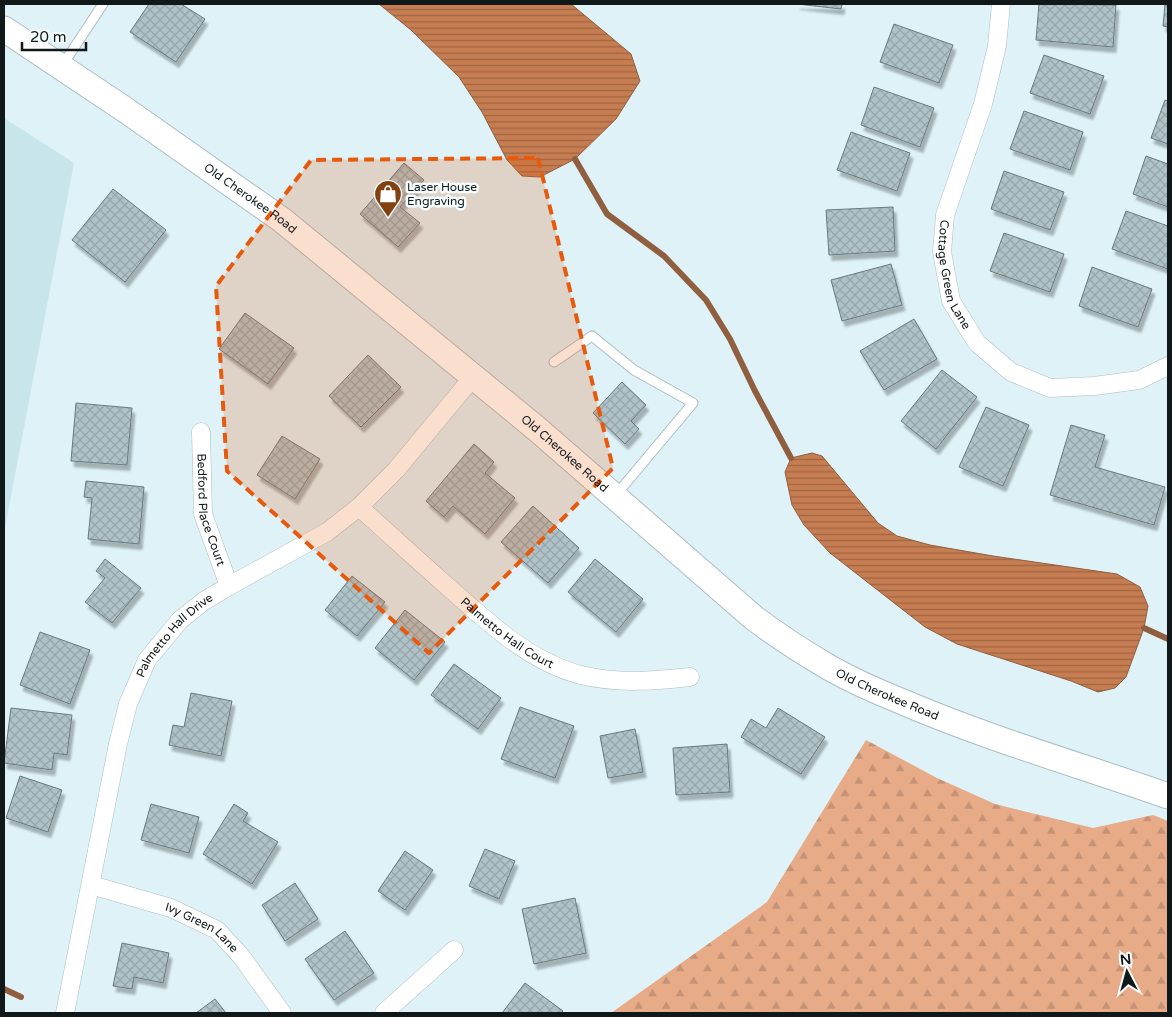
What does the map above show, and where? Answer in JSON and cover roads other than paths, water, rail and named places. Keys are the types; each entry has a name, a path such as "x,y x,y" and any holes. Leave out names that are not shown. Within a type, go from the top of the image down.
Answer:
{"street":[{"name":"Cottage Green Lane","path":"1001,4 997,46 983,104 945,215 942,252 951,301 977,343 1011,372 1050,388 1094,386 1140,380 1168,366"},
{"name":"Old Cherokee Road","path":"4,29 154,130 282,220 537,429 754,618 780,637 831,669 930,714 988,736 1168,796"},
{"name":"Palmetto Hall Drive","path":"64,1013 118,744 128,704 147,660 180,620 204,601 327,532 359,507 396,470 473,377"},
{"name":"Bedford Place Court","path":"201,432 203,514 229,586"},
{"name":"Palmetto Hall Court","path":"359,507 463,600 512,640 544,661 581,675 618,681 650,681 690,677"},
{"name":"Ivy Green Lane","path":"91,885 170,908 217,930 241,956 282,1013"},
{"path":"384,1013 454,950"}],"lane":[{"path":"61,67 104,4"},
{"path":"554,362 592,336 634,370 693,403 615,496"}],"waterway":[{"path":"575,159 607,214 664,256 706,300 730,339 791,458"},
{"path":"1144,628 1168,639"},
{"path":"4,989 21,997"}],"place":[{"name":"Laser House Engraving","path":"388,218"}]}
